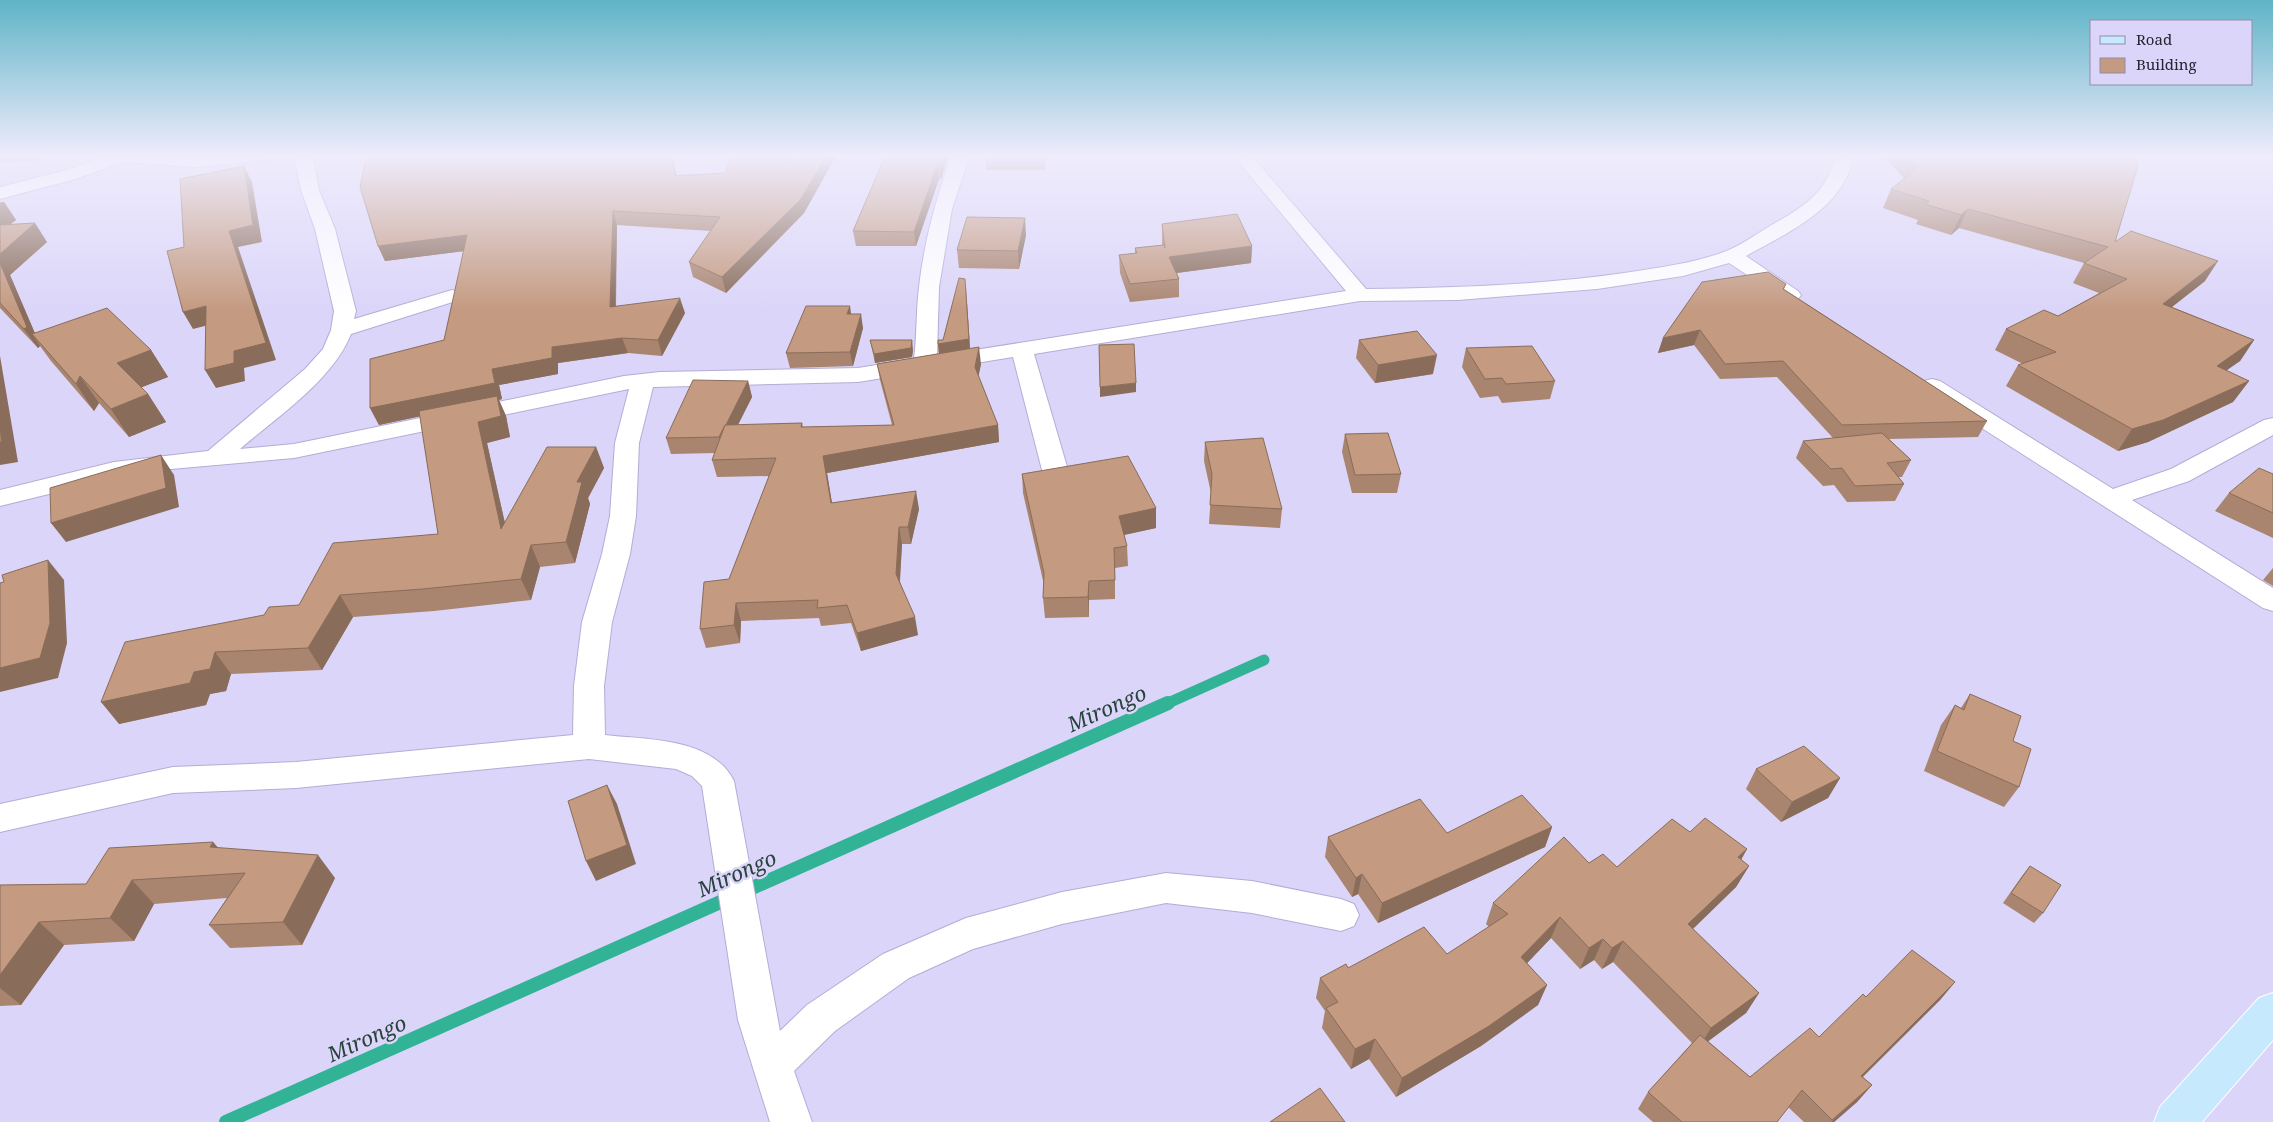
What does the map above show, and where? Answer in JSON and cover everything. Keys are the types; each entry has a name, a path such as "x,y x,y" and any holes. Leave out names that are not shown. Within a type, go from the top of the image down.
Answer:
{"main road":[{"path":"2175,1122 2273,1011"}],"street":[{"path":"214,459 313,374 333,351 342,330 345,310 325,229 316,206"},
{"path":"924,366 928,337 929,287 944,206"},
{"path":"1285,206 1360,295"},
{"path":"0,498 128,467 256,457 294,451 643,381 858,375 1360,295 1458,294 1597,283 1683,270 1732,256 1797,218 1812,206"},
{"path":"1732,256 1806,305"},
{"path":"342,330 452,296"},
{"path":"1022,349 1055,470"},
{"path":"1914,375 2273,601"},
{"path":"589,746 589,686 597,622 616,554 623,516 627,443 643,381"},
{"path":"2112,498 2180,475 2273,424"},
{"path":"0,818 173,780 296,776 589,746 679,757 704,767 718,781 757,1020 791,1122"},
{"path":"771,1066 821,1018 896,966 966,934 1062,908 1166,888 1252,897 1341,915"}],"building":[{"path":"182,206 250,206 253,225 229,231 266,343 234,351 234,363 205,370 206,306 183,312 167,251 184,247"},
{"path":"366,206 794,206 722,277 689,262 720,217 613,211 610,307 680,298 658,340 622,338 552,347 552,358 492,369 495,383 370,408 370,359 444,340 467,235 378,246"},
{"path":"864,206 923,206 914,232 853,231"},
{"path":"1933,206 2126,206 2115,242 2131,231 2218,261 2163,304 2254,340 2217,366 2249,381 2163,420 2132,429 2018,365 2056,352 2006,329 2044,310 2058,316 2127,279 2084,263 2108,247 1968,209 1961,215"},
{"path":"1237,214 1252,246 1169,257 1179,279 1130,284 1119,255 1137,253 1135,248 1164,245 1165,248 1162,224"},
{"path":"967,217 1025,218 1018,251 957,250"},
{"path":"35,223 0,254 0,225"},
{"path":"0,263 27,327 24,329 0,303"},
{"path":"1768,272 1786,284 1783,289 1987,421 1842,425 1783,361 1725,364 1700,330 1663,338 1702,282"},
{"path":"959,278 965,279 969,339 938,344 938,340 943,340"},
{"path":"806,306 850,306 847,314 861,314 850,352 786,353"},
{"path":"107,308 151,350 117,363 148,394 111,409 80,376 76,384 32,334"},
{"path":"1417,331 1437,355 1378,365 1359,340"},
{"path":"870,340 912,340 911,348 874,354"},
{"path":"1134,344 1136,383 1100,387 1099,345"},
{"path":"1532,346 1555,381 1506,384 1502,378 1485,379 1466,348"},
{"path":"979,347 975,367 998,425 823,456 831,503 916,491 908,527 899,527 896,574 915,617 857,633 847,605 817,608 818,600 736,603 734,625 700,629 704,582 729,579 776,458 712,460 725,425 802,423 801,427 894,425 877,364"},
{"path":"693,380 748,381 719,437 666,438"},
{"path":"497,396 501,416 478,422 501,529 547,447 596,447 577,482 582,482 566,542 531,545 521,579 340,595 308,648 215,652 210,669 194,672 190,683 101,702 125,642 264,615 269,607 299,605 333,543 438,534 419,411"},
{"path":"1388,433 1401,474 1355,475 1345,434"},
{"path":"1882,433 1911,460 1887,463 1904,484 1855,486 1842,468 1831,469 1803,441"},
{"path":"1263,438 1282,509 1210,505 1212,474 1205,442"},
{"path":"161,455 166,488 51,523 50,488"},
{"path":"1128,456 1156,508 1119,516 1127,546 1114,548 1115,580 1089,581 1088,597 1043,598 1044,573 1022,474"},
{"path":"2259,468 2273,474 2273,513 2229,493"},
{"path":"48,560 50,623 40,658 0,668 0,583 4,582 2,575"},
{"path":"1970,694 2021,716 2013,741 2031,749 2019,787 1937,751 1955,705 1964,710"},
{"path":"1804,746 1840,778 1792,802 1756,769"},
{"path":"607,785 627,845 586,861 568,801"},
{"path":"1522,795 1552,827 1382,903 1362,874 1356,878 1328,837 1420,799 1447,833"},
{"path":"1705,818 1747,849 1738,857 1749,866 1688,924 1759,993 1711,1028 1623,941 1612,948 1603,939 1589,948 1560,917 1521,957 1547,985 1489,1026 1402,1078 1375,1039 1355,1049 1326,1008 1338,1002 1320,978 1346,964 1348,968 1424,927 1447,954 1508,914 1493,903 1564,837 1589,863 1603,854 1617,867 1672,819 1690,832"},
{"path":"213,842 210,847 318,855 283,922 209,925 245,873 132,880 110,918 39,922 0,975 0,885 86,884 109,848"},
{"path":"2030,866 2061,885 2043,913 2011,893"},
{"path":"1912,950 1955,982 1861,1076 1872,1085 1832,1120 1802,1090 1777,1122 1682,1122 1648,1092 1700,1035 1750,1077 1810,1028 1819,1037 1863,994 1866,997"},
{"path":"1320,1088 1345,1122 1270,1122"}],"waterway":[{"name":"Mirongo","path":"1166,704 1264,660"},
{"name":"Mirongo","path":"226,1122 1168,703"}]}
